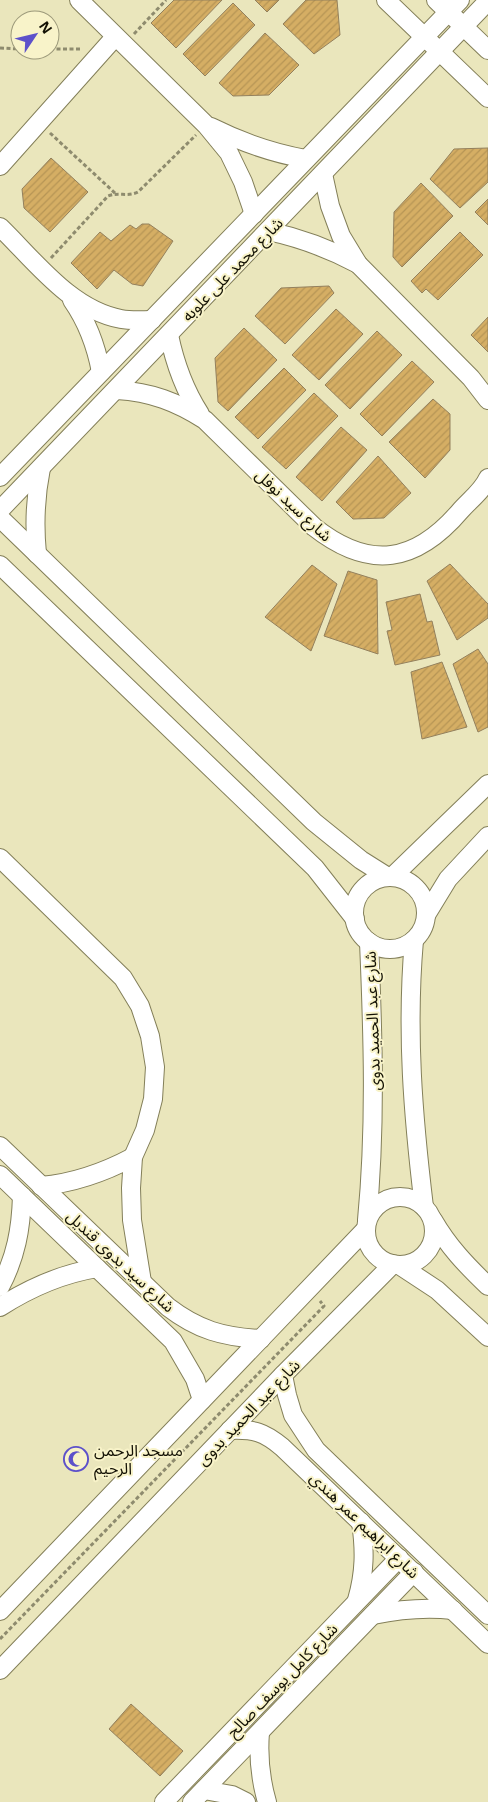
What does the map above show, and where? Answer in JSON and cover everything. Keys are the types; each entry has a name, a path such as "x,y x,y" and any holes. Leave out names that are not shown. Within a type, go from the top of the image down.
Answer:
{"street":[{"path":"79,0 114,44 206,125 229,153 243,182 254,214"},
{"path":"386,0 488,98"},
{"name":"شارع محمد على علوبه","path":"0,510 488,1"},
{"path":"448,4 464,27 488,50"},
{"name":"شارع محمد على علوبه","path":"0,477 424,37 448,4"},
{"path":"0,166 38,122 114,44"},
{"path":"206,125 240,142 264,150 306,159"},
{"path":"322,174 330,206 341,236 358,264 471,378 488,400"},
{"path":"0,227 68,294 93,310 122,319 152,320"},
{"path":"268,231 300,237 330,248 358,264"},
{"path":"68,294 88,326 95,344 101,372"},
{"name":"شارع سيد نوفل","path":"169,335 176,365 188,394 205,420"},
{"name":"شارع سيد نوفل","path":"117,390 140,392 163,398 185,407 205,420 314,527 333,542 355,551 378,555 402,553 424,544 444,530 488,478"},
{"path":"37,554 35,506 41,468"},
{"path":"0,518 314,822 361,860 390,877"},
{"path":"0,565 8,580 315,868 355,919"},
{"path":"390,877 488,784"},
{"path":"426,915 448,878 488,836"},
{"path":"0,858 123,978 140,1006 150,1036 155,1067 153,1099 145,1130 133,1157 132,1220 142,1282"},
{"path":"396,1265 410,1264 420,1258 428,1250 434,1229 428,1212 412,1099 409,1046 409,993 414,940 424,924 426,915 425,904 416,889 403,879 390,877 378,879 362,891 354,909 355,919 358,928 369,942 380,947 392,949 404,946 414,940"},
{"name":"شارع عبد الحميد بدوى","path":"366,1225 373,1162 374,1107 369,942"},
{"name":"شارع سيد بدوى قنديل","path":"0,1146 168,1307 189,1322 214,1332 237,1338 261,1339"},
{"path":"41,1186 66,1184 89,1178 133,1157"},
{"name":"شارع سيد بدوى قنديل","path":"0,1175 173,1341 195,1379 202,1400"},
{"path":"0,1286 9,1271 17,1247 21,1222 22,1196"},
{"path":"0,1611 261,1339 366,1225 373,1209 382,1202 392,1197 404,1196 415,1200 428,1212 460,1260 488,1286"},
{"path":"366,1225 367,1242 373,1252 382,1260 396,1265 437,1290 488,1337"},
{"name":"شارع عبد الحميد بدوى","path":"0,1670 283,1375 396,1265"},
{"path":"0,1307 26,1290 48,1280 97,1268"},
{"path":"173,1341 186,1331 189,1322"},
{"name":"شارع ابراهيم عمر هندي","path":"283,1375 286,1396 293,1415 303,1434 316,1450 488,1615"},
{"name":"شارع ابراهيم عمر هندي","path":"230,1430 250,1429 269,1436 400,1558 488,1644"},
{"path":"357,1602 364,1576 365,1548 361,1522"},
{"name":"شارع كامل يوسف صالح","path":"164,1802 400,1558"},
{"name":"شارع كامل يوسف صالح","path":"198,1796 414,1572"},
{"path":"373,1615 399,1609 426,1607 453,1610"},
{"path":"260,1732 258,1757 261,1781 267,1802"},
{"path":"198,1796 232,1795 246,1802"}],"path":[{"path":"60,48 114,44 166,0"},
{"path":"38,122 116,194"},
{"path":"42,268 108,196 116,194 128,195 138,192 206,125"},
{"path":"0,1639 324,1306 315,1296"}],"building":[{"path":"174,0 222,0 176,48 151,23"},
{"path":"255,0 279,0 267,12"},
{"path":"306,0 337,0 340,35 314,54 283,24"},
{"path":"233,3 255,25 205,76 183,54"},
{"path":"265,33 299,65 269,95 233,96 219,83"},
{"path":"488,148 488,182 460,208 430,179 454,149"},
{"path":"51,158 88,192 50,232 24,208 22,189"},
{"path":"421,183 453,216 402,267 393,257 394,212"},
{"path":"488,199 488,225 475,212"},
{"path":"142,224 149,224 173,241 143,286 132,284 114,270 97,289 71,263 100,232 111,241 130,225 136,229"},
{"path":"460,232 483,255 438,300 426,289 422,293 411,281"},
{"path":"329,286 334,293 285,344 255,316 281,288"},
{"path":"336,309 363,334 319,380 292,355"},
{"path":"488,317 488,352 471,335"},
{"path":"244,328 277,360 228,411 218,402 215,358"},
{"path":"377,331 402,355 350,409 325,385"},
{"path":"412,361 434,382 382,436 360,414"},
{"path":"284,368 306,390 258,439 235,417"},
{"path":"314,393 338,416 286,469 262,447"},
{"path":"433,399 450,414 450,450 425,478 389,442"},
{"path":"341,427 367,450 322,501 296,477"},
{"path":"378,456 411,493 384,518 353,519 336,502"},
{"path":"450,564 488,604 488,618 457,640 427,581"},
{"path":"312,565 337,584 311,651 265,617"},
{"path":"348,571 377,580 378,654 324,636"},
{"path":"420,594 427,622 432,621 440,655 395,665 387,631 392,630 386,602"},
{"path":"478,649 488,664 488,727 478,732 453,664"},
{"path":"442,662 467,727 422,739 411,672"},
{"path":"131,1704 183,1751 160,1776 109,1729"}],"place":[{"name":"مسجد الرحمن الرحيم","path":"76,1459"}]}
